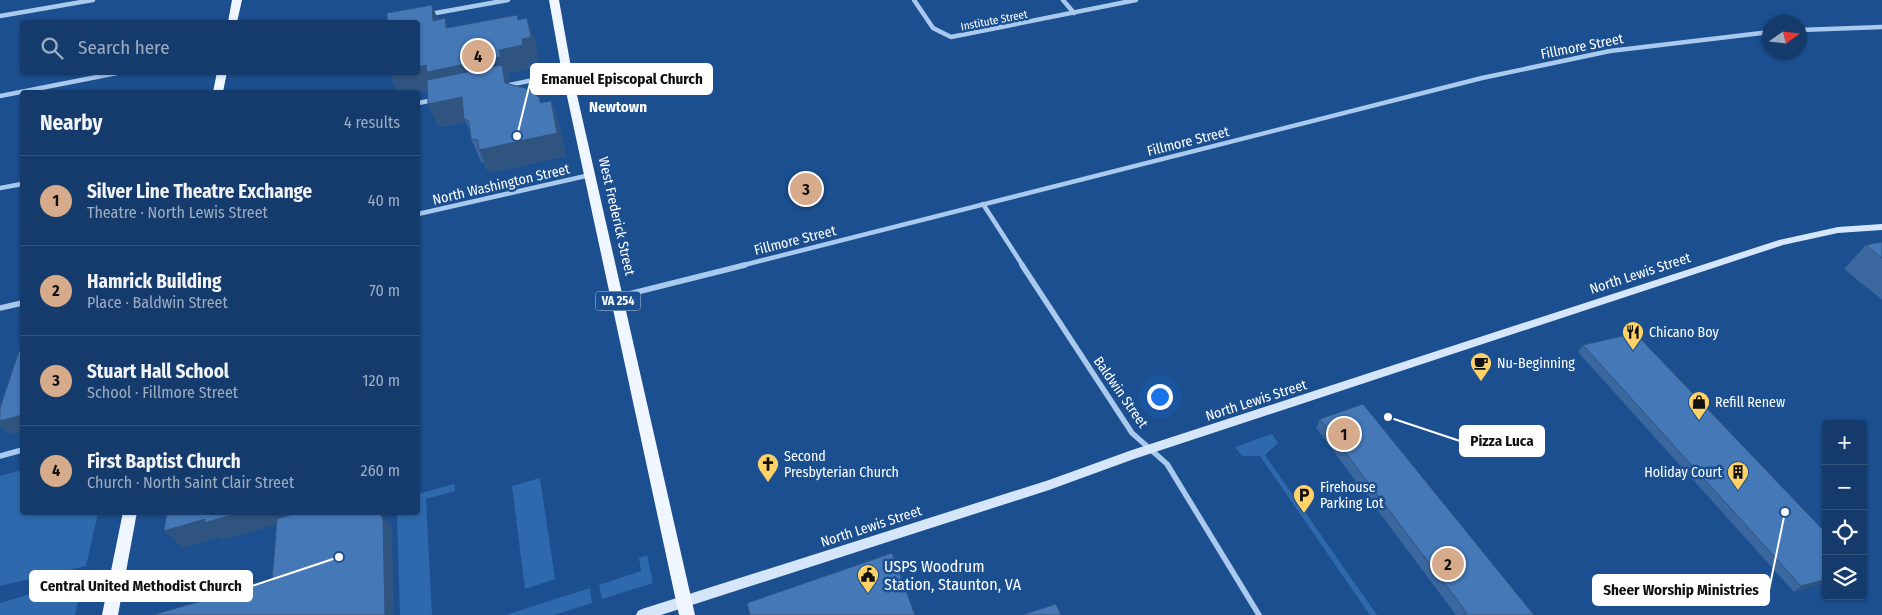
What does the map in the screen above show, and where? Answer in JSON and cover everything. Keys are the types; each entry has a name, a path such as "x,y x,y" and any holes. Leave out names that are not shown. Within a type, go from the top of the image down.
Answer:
{"main road":[{"path":"233,20 237,0"},
{"name":"West Frederick Street","path":"554,0 567,72 685,608"},
{"path":"218,90 221,75"},
{"path":"110,615 129,515"}],"street":[{"path":"0,16 93,0"},
{"path":"423,16 508,0"},
{"name":"Institute Street","path":"914,0 932,28 944,36 958,37 1136,0"},
{"path":"1063,0 1074,13"},
{"path":"1807,30 1882,27"},
{"name":"Fillmore Street","path":"617,296 1500,74 1610,51 1762,33"},
{"path":"502,86 567,72"},
{"path":"30,90 107,75"},
{"path":"0,96 20,92"},
{"path":"420,103 436,100"},
{"name":"North Washington Street","path":"420,214 590,175"},
{"path":"0,188 20,184"},
{"name":"Baldwin Street","path":"983,204 1132,433 1167,464 1259,615"},
{"name":"North Lewis Street","path":"642,615 685,608 1151,450 1782,242 1833,231 1882,227"},
{"path":"0,308 20,303"},
{"path":"0,456 20,451"}],"shaded area":[{"path":"1272,434 1278,443 1265,455 1377,615 1370,615 1260,456 1242,456 1235,447"},
{"path":"20,471 20,515 98,515 86,566 0,586 0,476"},
{"path":"540,478 555,579 525,589 512,486"},
{"path":"454,484 455,491 426,499 432,615 400,615 397,515 420,515 420,493"},
{"path":"647,555 653,583 602,599 599,585 641,571 639,558"},
{"path":"83,578 75,615 0,615 0,603"},
{"path":"590,588 592,603 554,615 506,615"}],"building":[{"path":"432,5 433,21 445,18 446,28 517,15 518,20 527,18 531,37 522,39 523,45 499,50 501,57 427,72 426,65 420,66 420,20 387,20 387,13"},
{"path":"502,65 505,83 525,88 540,98 540,103 551,101 557,133 479,150 478,140 471,139 469,121 464,119 462,97 428,104 427,80"},
{"path":"1882,242 1882,258 1866,245"},
{"name":"Holiday Court","path":"1635,333 1822,529 1822,580 1801,586 1583,345"},
{"path":"19,351 20,416 0,421 0,408"},
{"path":"1363,404 1534,615 1463,615 1467,613 1320,419"},
{"path":"167,515 232,515 204,523 205,519 164,531"},
{"path":"290,515 381,515 385,615 152,615 272,581 277,519"},
{"path":"892,553 915,615 750,615 747,603"},
{"path":"1056,604 1061,615 1022,615"}],"place":[{"name":"First Baptist Church","path":"478,56"},
{"name":"Emanuel Episcopal Church","path":"517,136"},
{"name":"Stuart Hall School","path":"806,189"},
{"name":"Chicano Boy","path":"1633,351"},
{"name":"Nu-Beginning","path":"1481,382"},
{"name":"Pizza Luca","path":"1388,417"},
{"name":"Refill Renew","path":"1699,421"},
{"name":"Silver Line Theatre Exchange","path":"1344,434"},
{"name":"Second Presbyterian Church","path":"768,483"},
{"name":"Holiday Court","path":"1738,491"},
{"name":"Sheer Worship Ministries","path":"1785,512"},
{"name":"Firehouse Parking Lot","path":"1304,514"},
{"name":"Central United Methodist Church","path":"339,557"},
{"name":"Hamrick Building","path":"1448,564"},
{"name":"USPS Woodrum Station, Staunton, VA","path":"868,594"}],"district":[{"name":"Newtown","path":"618,107"}]}
